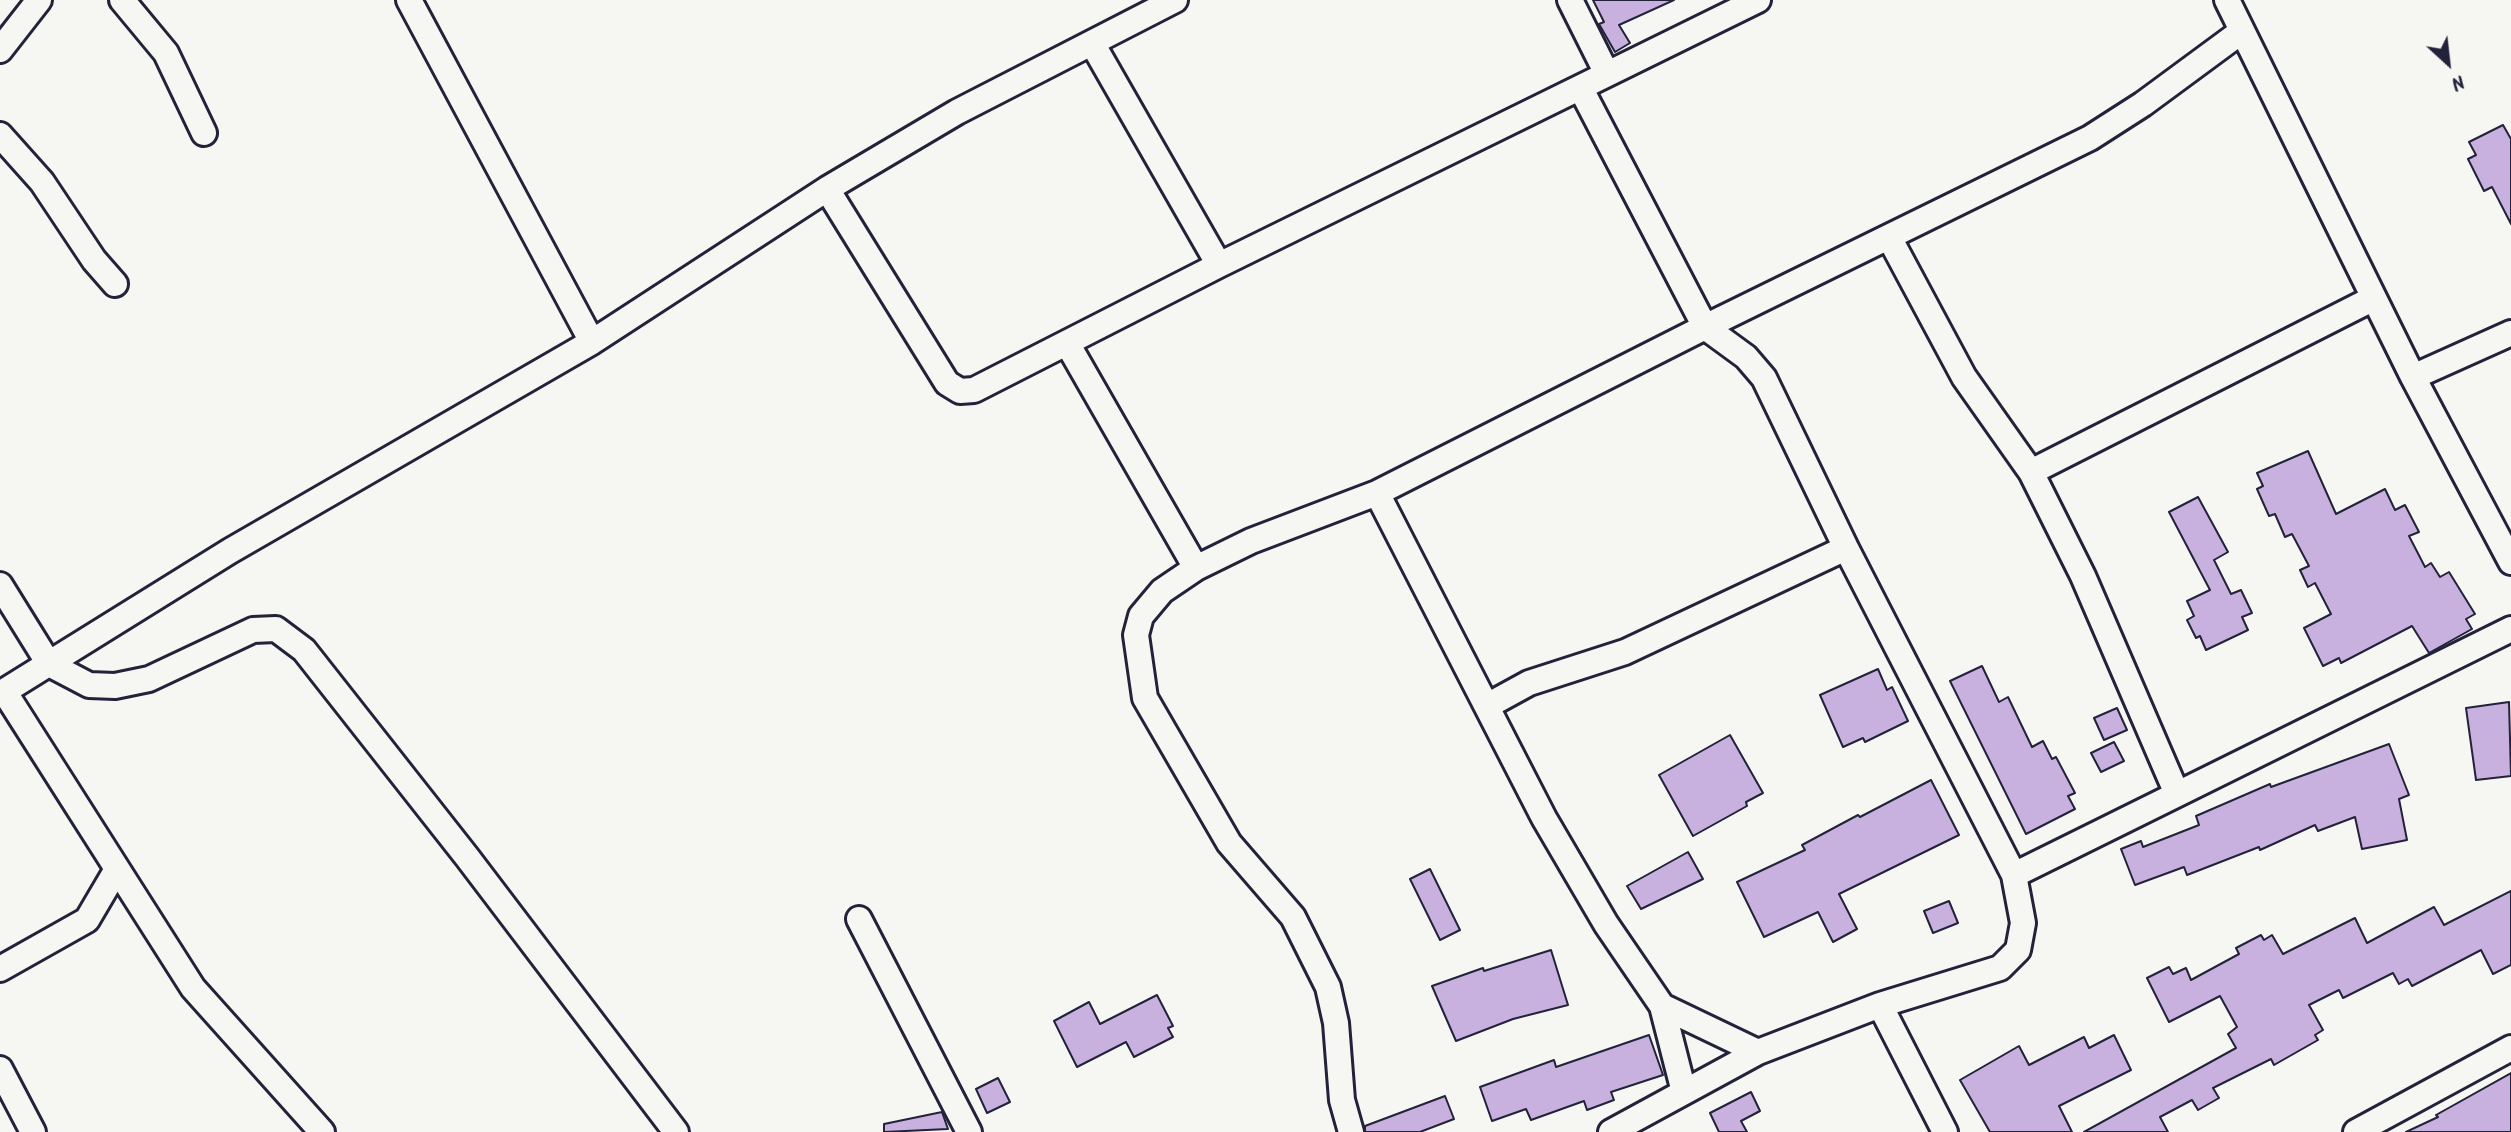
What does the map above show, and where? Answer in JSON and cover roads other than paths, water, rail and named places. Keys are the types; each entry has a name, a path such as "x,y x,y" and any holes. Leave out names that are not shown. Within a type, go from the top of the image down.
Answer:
{"street":[{"path":"0,50 39,0"},
{"path":"122,0 166,53 204,133"},
{"path":"409,0 592,342"},
{"path":"323,1132 193,988 2,692 230,551 592,342 827,189 957,112 1175,0"},
{"path":"1570,0 1607,74"},
{"path":"827,189 947,383 960,391 974,390 1219,265 1758,0"},
{"path":"2227,0 2413,377 2511,562"},
{"path":"1351,1132 1342,1100 1336,1023 1328,987 1293,917 1229,843 1145,698 1136,635 1141,616 1162,591 1196,568 1251,541 1377,493 1705,327 1890,239 2090,138 2143,104 2242,31"},
{"path":"1091,43 1219,265"},
{"path":"1581,89 1705,327 1746,357 1764,378 1846,548 2014,875 2023,923 2018,950 2000,968 1880,1005 1758,1052 1611,1132"},
{"path":"0,135 41,182 94,260 115,285"},
{"path":"1890,239 1964,377 2031,472 2083,576 2177,794"},
{"path":"2031,472 2374,298"},
{"path":"2413,377 2511,332"},
{"path":"1067,343 1196,568"},
{"path":"1377,493 1545,818 1596,907 1662,1006 1684,1092"},
{"path":"1487,706 1529,683 1625,652 1846,548"},
{"path":"0,585 49,664 89,685 115,686 149,679 253,630 276,629 304,650 476,868 676,1132"},
{"path":"2014,875 2511,629"},
{"path":"0,969 87,920 117,869"},
{"path":"859,919 969,1132"},
{"path":"1880,1005 1945,1132"},
{"path":"1662,1006 1758,1052"},
{"path":"2357,1132 2511,1048"},
{"path":"0,1069 33,1132"}]}
